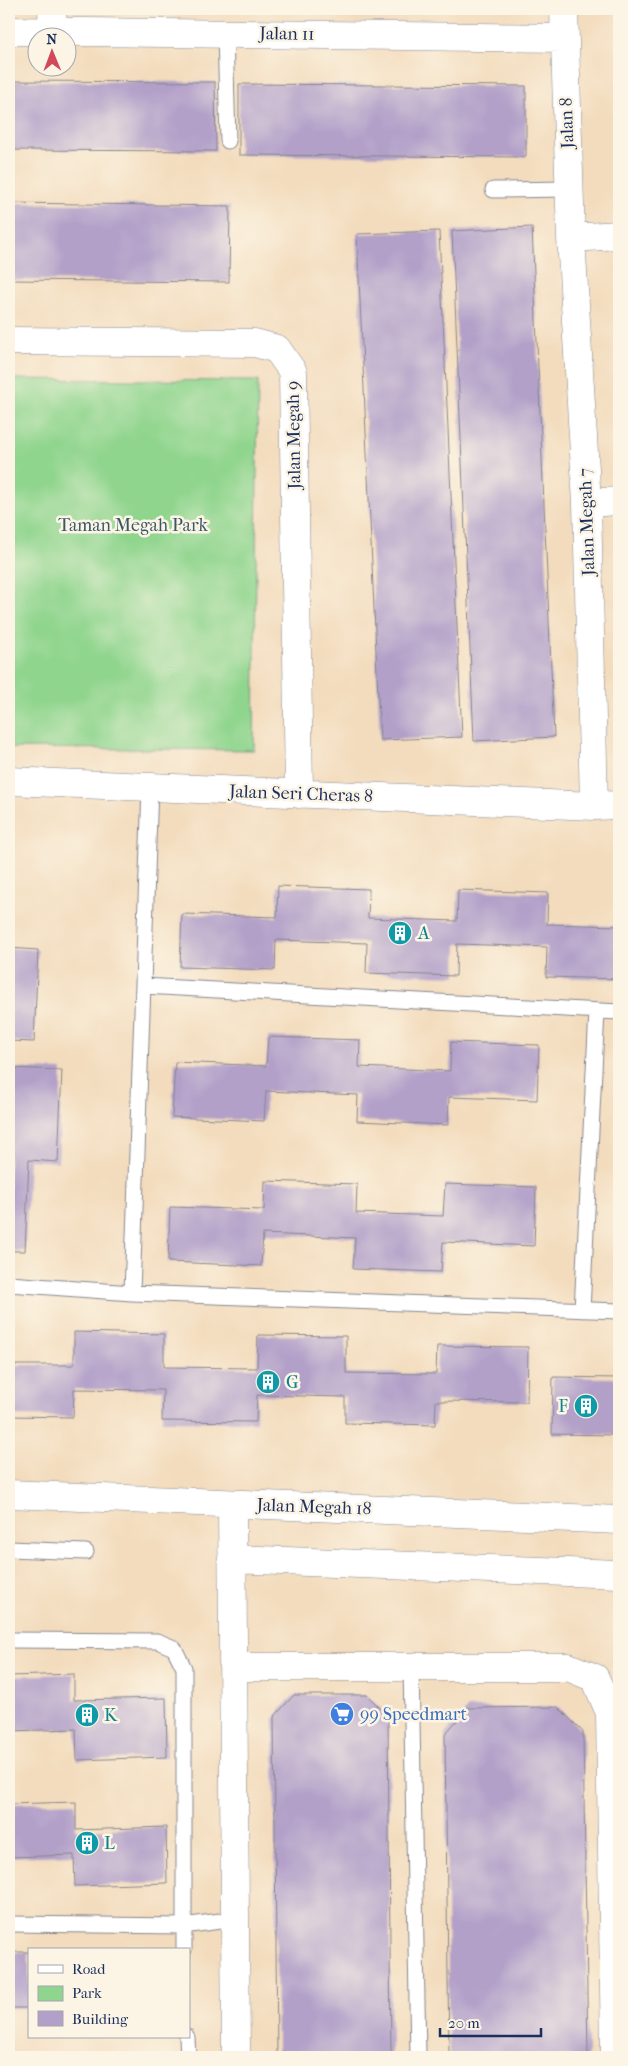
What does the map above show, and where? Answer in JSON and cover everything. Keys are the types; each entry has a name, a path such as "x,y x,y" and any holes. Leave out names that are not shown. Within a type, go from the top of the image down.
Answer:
{"street":[{"name":"Jalan 8","path":"564,9 571,238"},
{"name":"Jalan 11","path":"9,31 52,20 225,34 565,38"},
{"path":"571,238 619,235"},
{"name":"Jalan Megah 7","path":"571,238 606,806"},
{"name":"Jalan Megah 9","path":"9,342 255,343 277,349 293,372 299,794"},
{"path":"587,502 619,500"},
{"name":"Jalan Seri Cheras 8","path":"9,781 606,806"},
{"name":"Jalan Megah 18","path":"9,1494 619,1520"},
{"path":"232,1504 236,2057"},
{"path":"232,1559 619,1574"},
{"path":"233,1667 568,1667 595,1678 610,1713 615,2057"}],"lane":[{"path":"225,34 228,141"},
{"path":"493,190 569,188"},
{"path":"132,1293 150,788"},
{"path":"143,986 619,1012"},
{"path":"582,1310 597,1011"},
{"path":"9,1284 132,1293 619,1311"},
{"path":"9,1549 86,1552"},
{"path":"9,1640 157,1641 174,1648 184,1668 184,1948"},
{"path":"411,1666 418,2057"},
{"path":"9,1924 183,1926 235,1919"},
{"path":"187,2038 188,2057"}],"green space":[{"name":"Taman Megah Park","path":"9,379 258,381 254,750 9,748"}],"building":[{"path":"9,81 215,82 216,151 9,150"},
{"path":"239,84 526,86 526,157 239,155"},
{"path":"9,203 230,206 229,282 9,280"},
{"path":"532,227 554,737 474,741 452,231"},
{"path":"439,231 462,737 380,740 357,234"},
{"name":"A","path":"278,886 369,889 368,918 457,921 458,890 548,893 547,924 619,926 619,979 546,977 547,947 457,944 456,976 366,973 367,943 276,940 275,970 180,967 182,914 277,917"},
{"path":"9,948 38,950 34,1042 9,1041"},
{"path":"268,1037 360,1040 359,1067 450,1071 451,1042 539,1045 537,1100 449,1097 448,1125 357,1121 358,1095 266,1091 264,1121 172,1117 175,1062 266,1066"},
{"path":"9,1068 62,1070 58,1162 29,1160 25,1251 9,1251"},
{"path":"265,1181 357,1184 356,1213 443,1216 445,1184 536,1187 534,1246 443,1242 441,1272 353,1269 355,1238 263,1234 261,1266 168,1262 170,1207 264,1210"},
{"name":"G","path":"74,1332 164,1334 164,1367 257,1368 258,1335 346,1336 346,1373 436,1374 437,1346 528,1347 527,1402 436,1401 435,1425 345,1423 345,1397 257,1395 256,1422 162,1421 163,1390 74,1389 73,1417 9,1416 9,1365 74,1365"},
{"name":"F","path":"553,1377 619,1378 619,1435 552,1434"},
{"name":"K","path":"74,1674 74,1700 166,1698 167,1757 77,1760 76,1729 9,1731 9,1676"},
{"path":"294,1695 367,1695 388,1716 391,2057 277,2057 274,1717"},
{"path":"558,1707 583,1732 588,2057 449,2057 445,1734 468,1708"},
{"name":"L","path":"76,1802 76,1830 166,1827 167,1883 75,1886 74,1855 9,1857 9,1804"},
{"path":"9,1952 28,1952 28,2008 9,2008"}],"place":[{"name":"A","path":"400,933"},
{"name":"G","path":"268,1382"},
{"name":"F","path":"586,1406"},
{"name":"99 Speedmart","path":"342,1714"},
{"name":"K","path":"87,1715"},
{"name":"L","path":"87,1843"}]}
